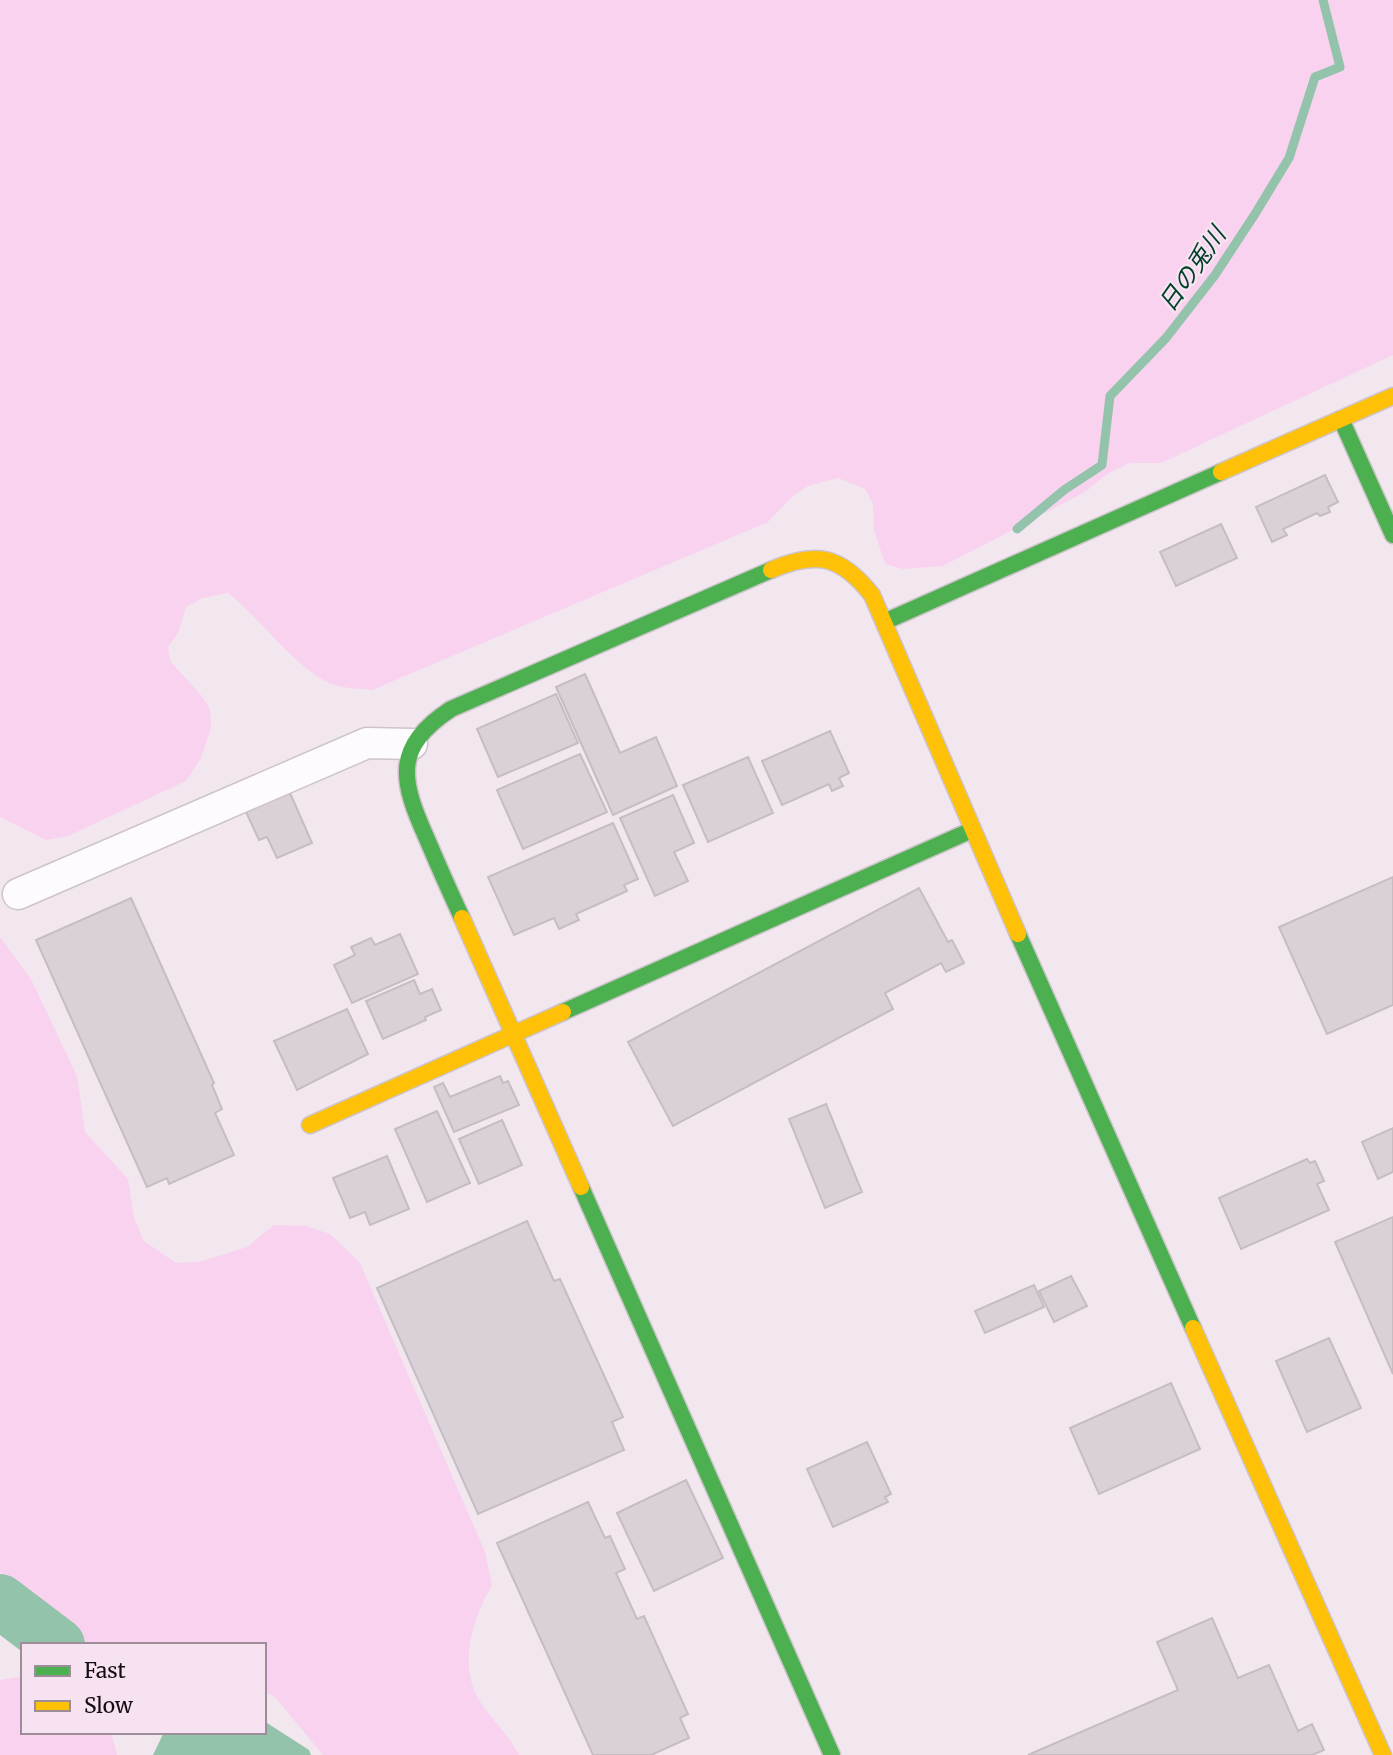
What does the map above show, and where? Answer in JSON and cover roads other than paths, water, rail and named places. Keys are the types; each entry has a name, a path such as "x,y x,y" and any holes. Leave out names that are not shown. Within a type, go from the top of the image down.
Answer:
{"street":[{"path":"884,622 1393,396"},
{"path":"1341,419 1393,535"},
{"path":"832,1755 409,799 404,761 412,744 424,729 451,709 800,559 820,557 840,561 872,595 972,830 1383,1755"},
{"path":"18,894 367,743 412,744"},
{"path":"310,1125 513,1032 972,830"}],"waterway":[{"name":"日の兎川","path":"1017,529 1064,490 1102,465 1110,396 1166,338 1215,275 1289,158 1315,77 1340,67 1323,0"},
{"path":"0,1601 55,1643"}]}
